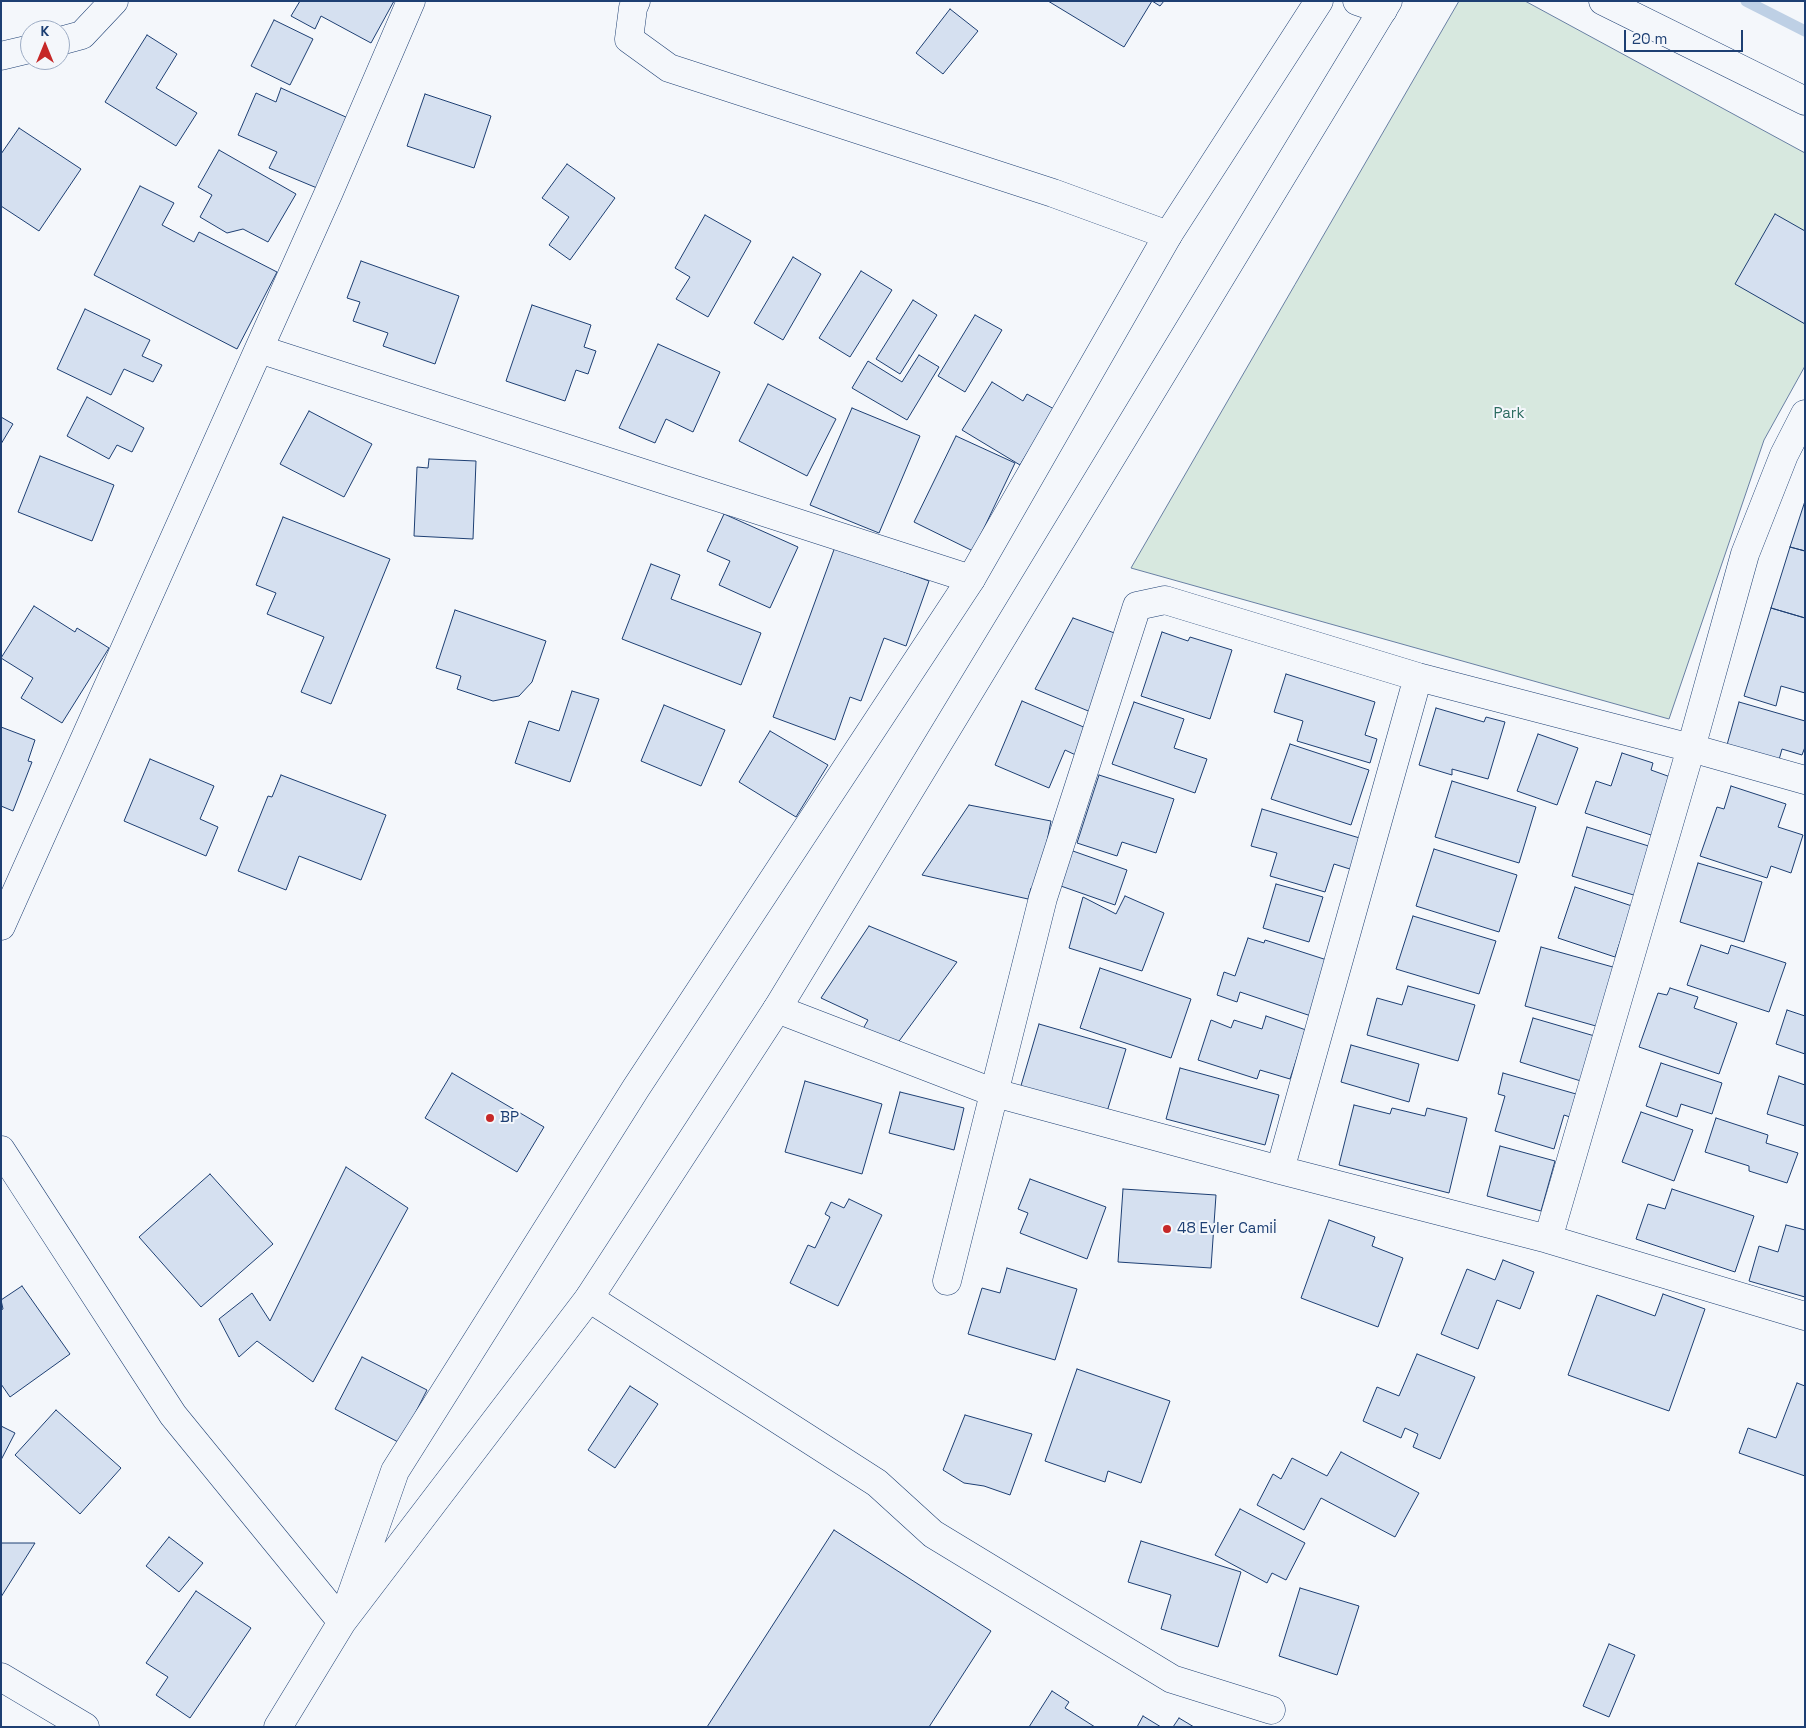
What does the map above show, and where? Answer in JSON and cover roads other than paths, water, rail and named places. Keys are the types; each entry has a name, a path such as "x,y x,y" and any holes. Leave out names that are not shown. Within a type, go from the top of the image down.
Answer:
{"street":[{"path":"70,38 82,35 114,1"},
{"path":"1,926 259,349 411,1"},
{"path":"636,1 633,8 629,39 668,68 1053,193 1168,235"},
{"path":"342,1622 395,1471 636,1088 971,579 1168,235 1319,1"},
{"path":"278,1727 342,1622 589,1298 777,1008 1386,6 1357,1"},
{"path":"1603,1 1805,101"},
{"path":"1,56 20,51"},
{"path":"259,349 971,579"},
{"path":"1548,1238 1691,748 1745,554 1784,455 1805,414"},
{"path":"947,1281 1043,898 1137,606 1165,600 1418,677 1691,748 1805,780"},
{"path":"1280,1170 1418,677"},
{"path":"777,1008 995,1093 1280,1170 1548,1238 1805,1316"},
{"path":"1,1150 173,1415 342,1622"},
{"path":"589,1298 877,1483 933,1534 1172,1679 1271,1710"},
{"path":"1,1677 86,1727"}],"waterway":[{"path":"1746,1 1805,31"}],"place":[{"name":"BP","path":"490,1118"},
{"name":"48 Evler Camiİ","path":"1167,1229"}],"park label":[{"name":"Park","path":"1509,414"}]}
